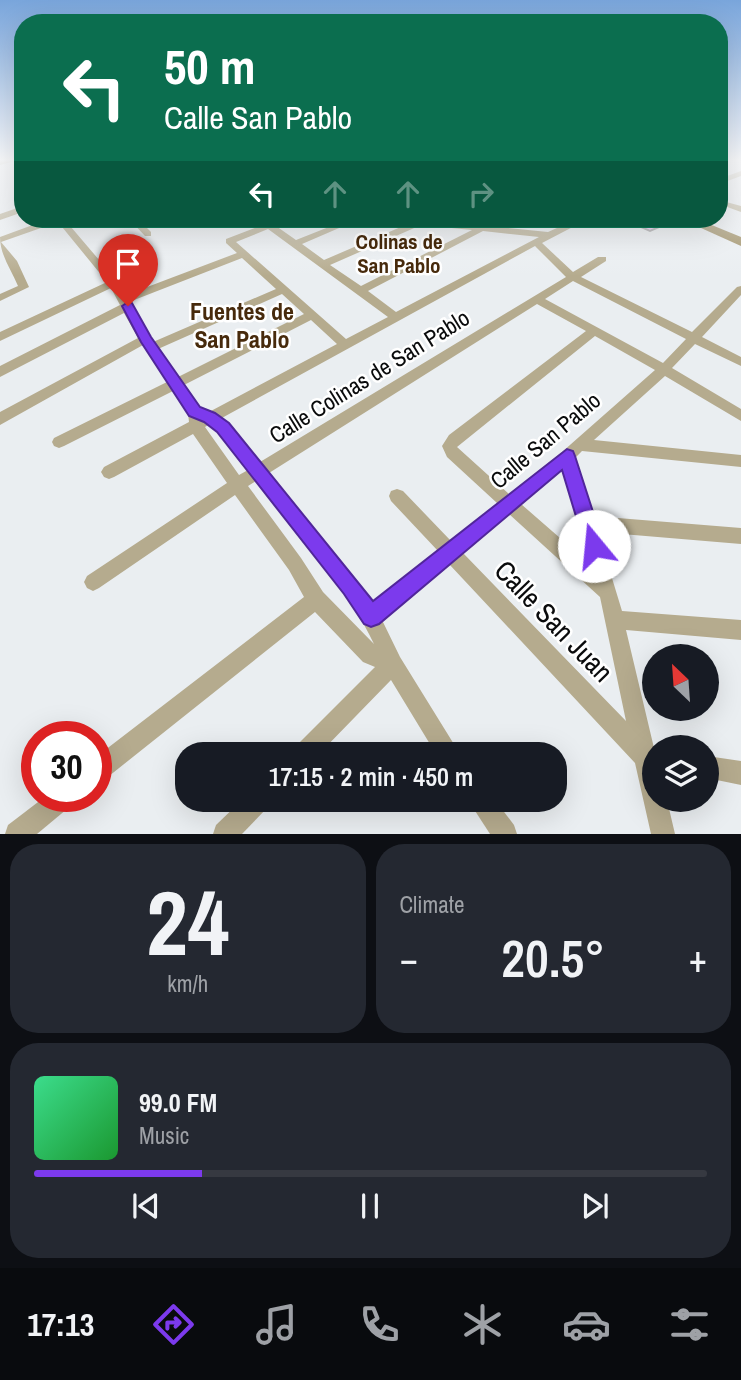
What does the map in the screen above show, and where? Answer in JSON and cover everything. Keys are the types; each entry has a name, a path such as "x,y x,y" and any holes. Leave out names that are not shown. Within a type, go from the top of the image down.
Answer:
{"main road":[{"path":"708,228 741,242"},
{"path":"722,228 741,236"}],"street":[{"path":"0,240 39,228"},
{"path":"68,228 113,283 149,343 200,418 238,484 295,564 316,599 370,655 393,664"},
{"path":"142,228 148,234"},
{"path":"262,228 229,241 347,346"},
{"path":"273,228 397,318"},
{"path":"295,244 334,228"},
{"path":"323,264 405,228"},
{"path":"360,290 481,228 549,235"},
{"path":"109,472 200,418 347,346 564,228"},
{"path":"536,242 570,276 741,362"},
{"path":"0,246 12,261 24,287 0,298"},
{"path":"0,372 126,303 244,254"},
{"name":"Calle Colinas de San Pablo","path":"93,582 238,484 570,276 602,259"},
{"path":"0,266 12,261"},
{"path":"0,337 113,283"},
{"path":"0,419 149,343 284,289"},
{"name":"Calle San Pablo","path":"371,617 573,451 664,369 741,289"},
{"path":"536,299 664,369 741,416"},
{"path":"59,442 312,316"},
{"path":"595,330 454,439 449,446 452,453 608,592"},
{"path":"200,418 223,428 371,617 393,664 442,742"},
{"path":"644,735 608,592 587,523 573,451 741,461"},
{"name":"Calle San Juan","path":"397,496 642,750"},
{"path":"587,523 741,536"},
{"path":"112,759 316,599"},
{"path":"615,620 741,630"},
{"path":"316,742 393,664"},
{"path":"719,769 741,772"},
{"path":"17,834 45,812"},
{"path":"225,834 247,812"},
{"path":"489,812 505,834"},
{"path":"658,812 663,834"}],"district":[{"name":"Colinas de San Pablo","path":"399,253"},
{"name":"Fuentes de San Pablo","path":"242,325"}],"route":[{"path":"128,306 145,339 195,412 217,422 223,428 351,587 371,617 567,456 594,546"}]}
